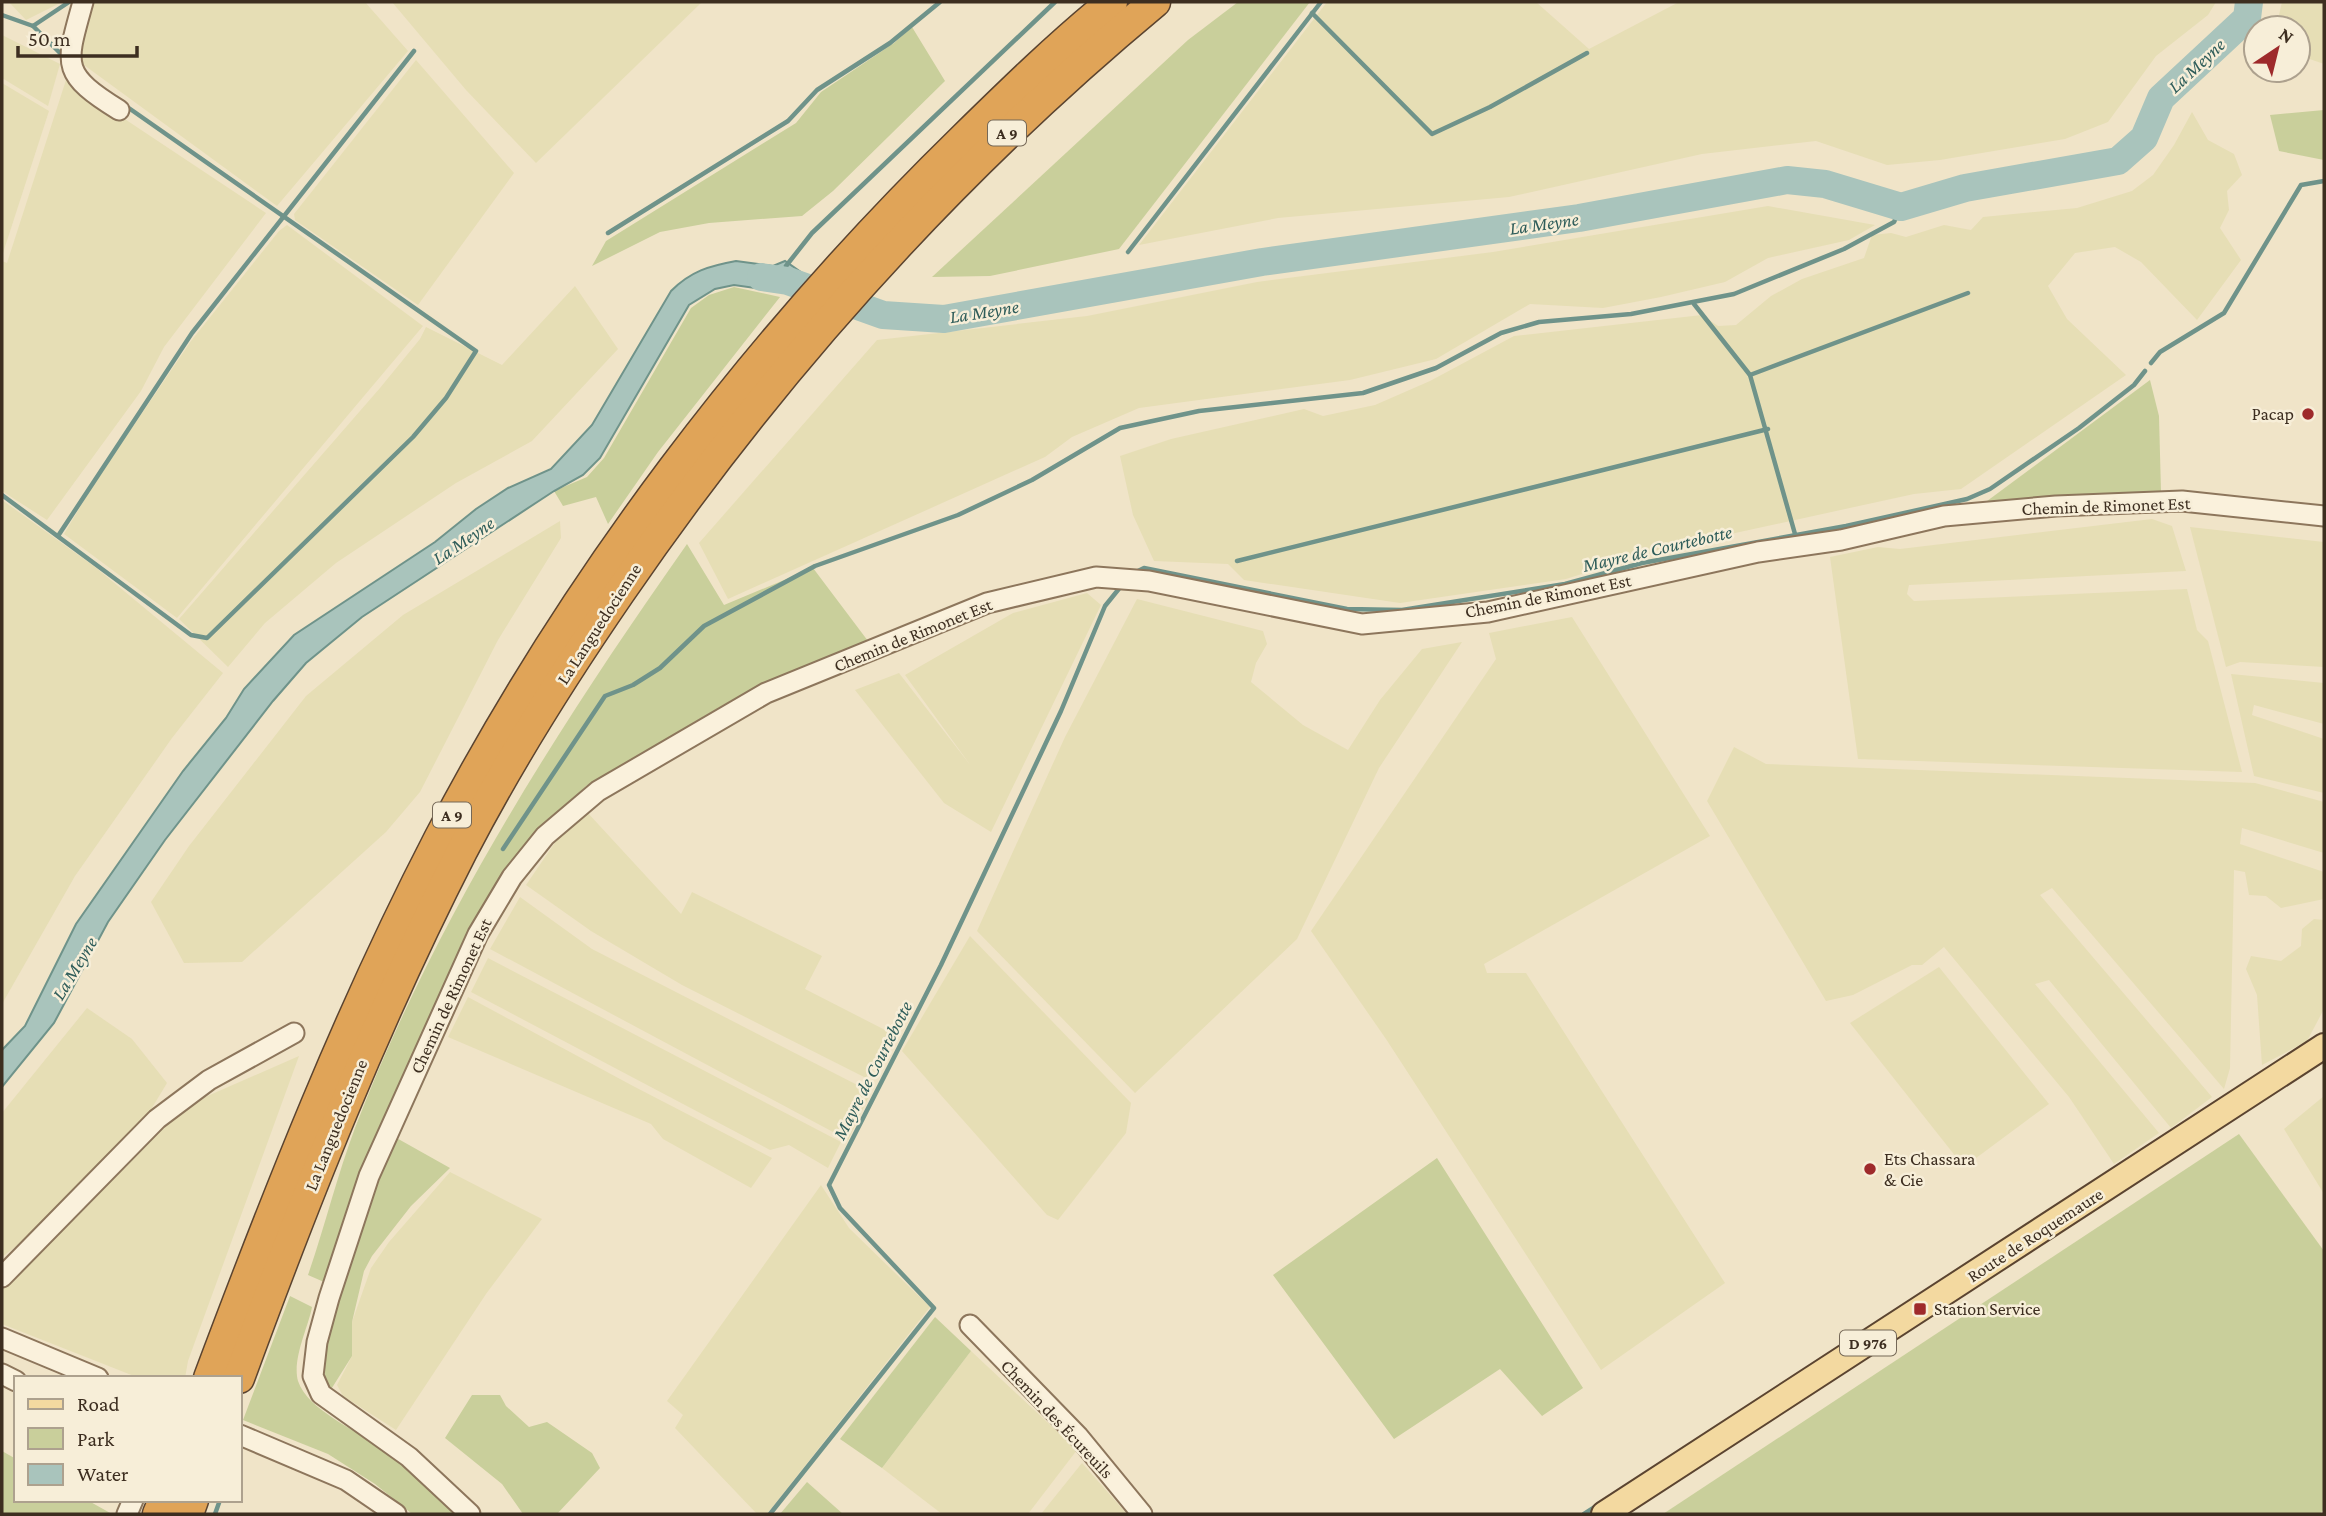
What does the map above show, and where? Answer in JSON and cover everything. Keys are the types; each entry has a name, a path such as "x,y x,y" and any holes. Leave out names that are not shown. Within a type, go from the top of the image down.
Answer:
{"highway":[{"name":"La Languedocienne","path":"210,1376 303,1130 410,896 490,746 557,637 630,530 741,383 838,268 910,191 1002,101 1112,2"},
{"name":"La Languedocienne","path":"240,1376 363,1056 464,848 580,651 705,471 869,275 1022,118 1155,2"}],"main road":[{"name":"Route de Roquemaure","path":"1604,1514 2324,1046"}],"street":[{"path":"83,2 69,55 74,76 119,110"},
{"name":"Chemin de Rimonet Est","path":"470,1514 409,1457 321,1394 313,1376 317,1342 369,1176 478,934 512,877 545,836 598,791 766,693 987,603 1096,577 1149,581 1362,624 1488,612 1758,552 1842,540 1944,516 2056,506 2182,501 2324,516"},
{"path":"2,1277 157,1119 209,1080 294,1033"},
{"name":"Chemin des Écureuils","path":"970,1325 1078,1436 1142,1514"},
{"path":"2,1338 93,1376"},
{"path":"242,1436 346,1480 396,1514"}],"shaded area":[{"path":"9,2 62,2 26,20"},
{"path":"89,2 365,2 408,51 277,206 73,57"},
{"path":"392,2 702,2 536,163 466,90"},
{"path":"1327,2 1536,2 1589,49 1679,2 2216,2 2208,15 2156,56 2108,122 2065,139 1940,160 1887,165 1816,141 1702,154 1509,197 1278,218 1139,245"},
{"path":"2282,2 2324,2 2324,64 2312,60 2312,14 2279,14"},
{"path":"2,35 60,64 48,106 2,78"},
{"path":"416,60 514,173 418,305 295,220 294,214"},
{"path":"66,80 266,213 164,347 141,391 47,520 2,491 2,261 7,263"},
{"path":"2,83 49,111 3,253 2,252"},
{"path":"2192,112 2208,140 2234,154 2242,175 2227,191 2229,210 2220,228 2241,260 2197,320 2141,262 2115,247 2075,253 2048,286 2067,319 2126,375 1961,489 1914,494 1657,550 1566,579 1400,603 1244,580 1228,564 1154,561 1133,515 1120,456 1171,439 1304,409 1323,416 1375,405 1430,381 1514,336 1702,315 1718,326 1736,325 1771,296 1802,279 1864,258 1872,235 1891,233 1906,237 1944,225 1971,230 1983,217 2077,208 2132,191 2153,175"},
{"path":"1768,206 1875,225 1849,240 1768,258 1725,282 1661,297 1603,308 1530,304 1436,359 1350,380 1139,408 1072,437 1045,457 728,599 699,543 877,340 1087,316 1257,282 1493,252"},
{"path":"287,225 423,326 177,618 64,534 92,487 191,341 279,231"},
{"path":"575,286 618,349 532,441 456,483 336,563 265,623 228,667 179,619 380,388 420,339 426,327 502,365"},
{"path":"2,500 95,567 223,673 172,738 75,876 2,1004"},
{"path":"2152,519 2172,526 2186,571 1909,585 1907,594 1914,601 2187,589 2197,630 2208,641 2242,772 1858,759 1830,557 1878,547 1900,549"},
{"path":"560,521 561,538 498,640 420,792 386,832 242,962 184,963 151,902 189,846 306,696 403,615"},
{"path":"2190,527 2324,542 2324,667 2240,662 2226,667"},
{"path":"1087,593 1101,605 991,832 944,803 855,690 899,673 971,766 905,675 1013,613"},
{"path":"1137,599 1263,631 1267,644 1256,663 1251,682 1303,725 1348,750 1380,700 1422,649 1462,642 1379,768 1297,939 1135,1093 977,931 1065,737"},
{"path":"1572,617 1710,836 1484,964 1487,973 1526,973 1725,1283 1601,1370 1386,1039 1311,931 1496,659 1489,633"},
{"path":"2231,674 2324,683 2324,724 2254,705 2252,715 2324,739 2324,793 2254,776"},
{"path":"1734,747 1766,764 2255,783 2324,802 2324,853 2242,828 2240,844 2324,872 2324,899 2281,908 2266,896 2249,895 2245,872 2234,870 2230,1068 2224,1089 2052,888 2040,895 2212,1097 2171,1128 2049,980 2035,984 2159,1133 2114,1164 2069,1097 1944,947 1922,965 1912,965 1853,995 1826,1001 1707,801"},
{"path":"587,812 681,914 692,892 822,956 805,989 889,1032 866,1078 682,985 591,931 526,885 556,841"},
{"path":"520,897 592,949 871,1092 848,1140 490,949"},
{"path":"2314,919 2324,920 2324,1009 2307,1041 2262,1065 2257,995 2246,969 2251,956 2281,961 2301,946 2302,929"},
{"path":"970,936 1131,1103 1126,1133 1058,1220 1047,1215 902,1051"},
{"path":"488,958 841,1142 828,1168 789,1145 770,1150 471,992"},
{"path":"1939,967 2049,1104 1964,1167 1850,1023"},
{"path":"468,997 772,1158 751,1188 663,1139 651,1124 448,1037"},
{"path":"87,1008 132,1039 167,1083 144,1121 28,1237 2,1257 2,1113"},
{"path":"299,1056 188,1361 185,1376 134,1376 2,1324 2,1285 122,1159 187,1105"},
{"path":"2324,1096 2324,1194 2284,1129"},
{"path":"450,1172 542,1219 486,1294 396,1430 343,1396 337,1385 352,1356 352,1322 371,1268 389,1242"},
{"path":"821,1185 849,1228 930,1307 767,1514 757,1514 675,1428 683,1415 667,1401"},
{"path":"971,1351 1077,1450 1028,1514 942,1514 882,1468"},
{"path":"1082,1463 1127,1514 1041,1514"}],"green space":[{"path":"1238,2 1310,2 1119,249 990,276 932,277 1188,40"},
{"path":"912,27 945,81 833,191 802,216 709,223 660,232 592,266 606,241 796,123 821,92 894,43"},
{"path":"2324,110 2324,160 2279,151 2270,115"},
{"path":"734,287 780,297 658,452 608,524 596,497 563,506 554,491 587,477 604,458 691,308 709,295"},
{"path":"2150,380 2159,416 2161,492 1979,507"},
{"path":"687,544 724,605 813,568 868,641 725,704 586,786 529,841 470,926 378,1132 324,1282 308,1275 355,1128 387,1050 461,899 592,683"},
{"path":"2239,1134 2324,1251 2324,1509 2320,1514 1663,1514"},
{"path":"393,1136 450,1168 411,1206 372,1256 364,1271 352,1322 352,1356 330,1391 321,1364 344,1269"},
{"path":"1437,1158 1583,1388 1542,1416 1500,1369 1394,1439 1273,1275"},
{"path":"290,1296 312,1307 297,1363 298,1381 303,1392 323,1411 405,1465 458,1514 412,1514 375,1484 328,1454 243,1420"},
{"path":"935,1317 971,1351 882,1468 840,1439"},
{"path":"472,1395 500,1395 506,1406 529,1427 547,1422 592,1453 600,1468 557,1514 523,1514 502,1484 445,1438"},
{"path":"2,1451 14,1458 14,1502 91,1502 112,1514 2,1514"},
{"path":"807,1482 843,1514 780,1514"}],"water":[{"path":"736,261 773,266 785,261 805,275 789,293 734,285 715,289 689,305 600,458 583,475 554,491 362,617 306,663 273,701 165,840 108,922 54,1023 2,1087 2,1050 25,1026 76,924 183,771 226,718 244,689 294,635 435,542 476,509 508,488 551,469 592,425 671,291 701,270"}],"waterway":[{"path":"2,15 33,26 69,2"},
{"path":"608,233 788,121 817,90 890,43 940,2"},
{"path":"786,266 812,233 1055,2"},
{"path":"1128,252 1321,2"},
{"name":"La Meyne","path":"761,277 788,281 883,315 944,319 1262,262 1579,218 1787,180 1825,184 1901,207 1965,188 2118,161 2144,138 2161,98 2247,18 2249,2"},
{"path":"1312,13 1432,134 1490,107 1587,53"},
{"path":"33,26 64,57"},
{"path":"58,536 192,333 414,51"},
{"path":"2,495 191,635 207,638 413,437 446,398 476,351 123,104"},
{"name":"Mayre de Courtebotte","path":"2151,363 2160,352 2224,313 2301,185 2324,181"},
{"path":"503,849 605,696 633,685 660,668 704,626 815,566 958,515 1032,480 1120,428 1199,411 1363,393 1436,368 1501,333 1539,322 1631,314 1734,294 1844,249 1894,222 1901,207"},
{"path":"1750,375 1968,293"},
{"path":"1694,304 1750,375 1795,534"},
{"name":"Mayre de Courtebotte","path":"1136,572 1144,568 1347,609 1402,610 1565,584 1642,563 1846,526 1967,499 1990,489 2079,428 2134,385 2145,371"},
{"path":"1237,561 1768,429"},
{"name":"Mayre de Courtebotte","path":"770,1514 934,1308 840,1208 829,1185 941,965 1061,711 1105,606 1122,585"},
{"path":"215,1514 219,1502"},
{"path":"1584,1514 1598,1505"}],"place":[{"name":"Pacap","path":"2308,414"},
{"name":"Ets Chassara & Cie","path":"1870,1169"},
{"name":"Station Service","path":"1920,1309"}]}
